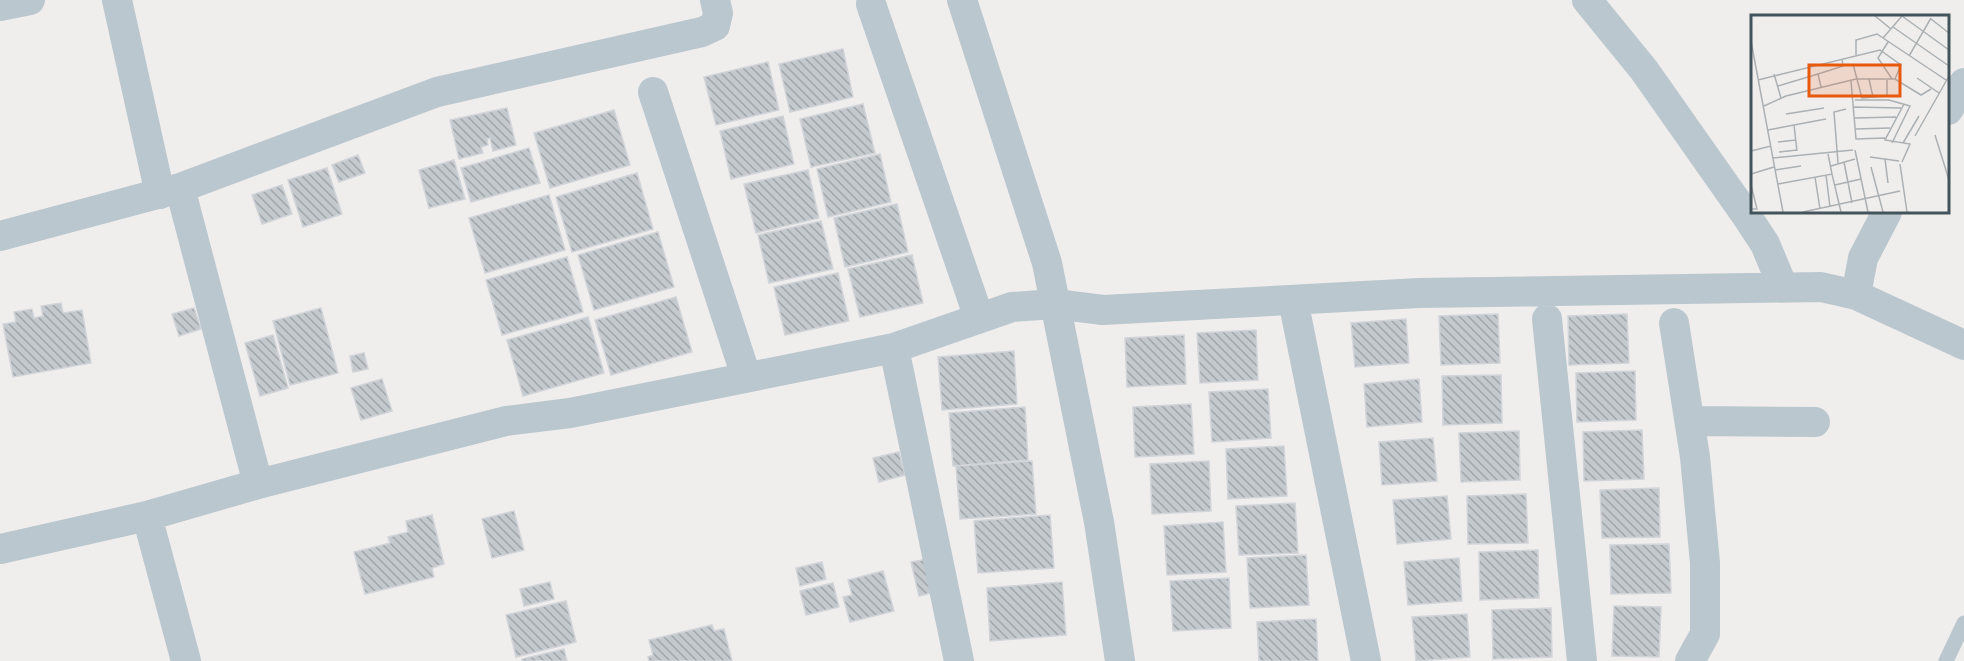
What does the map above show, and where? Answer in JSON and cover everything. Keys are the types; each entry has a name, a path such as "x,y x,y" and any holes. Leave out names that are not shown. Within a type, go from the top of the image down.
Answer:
{"street":[{"path":"0,6 30,0"},
{"path":"117,0 170,191 258,484"},
{"path":"0,236 170,191 437,93 702,32 715,26 718,14 715,0"},
{"path":"962,0 1047,263 1099,522 1120,661"},
{"path":"1587,0 1644,70 1765,244 1783,287"},
{"path":"872,3 979,318"},
{"path":"1949,107 1964,83"},
{"path":"653,92 746,376"},
{"path":"1856,295 1863,258 1886,213"},
{"path":"0,549 147,516 258,484 506,421 570,413 693,390 746,376 894,348 1012,307 1055,304 1103,310 1419,293 1821,287 1856,295 1964,345"},
{"path":"1293,300 1366,661"},
{"path":"1547,319 1582,661"},
{"path":"1674,323 1691,421 1705,563 1705,634 1690,661"},
{"path":"894,348 959,661"},
{"path":"1691,421 1815,422"},
{"path":"147,516 186,661"}],"lane":[{"path":"1946,661 1964,623"}],"building":[{"path":"843,49 853,97 790,112 779,64"},
{"path":"768,62 779,110 716,125 704,77"},
{"path":"863,104 875,153 811,167 800,119"},
{"path":"507,108 516,145 493,151 490,138 487,139 488,145 481,147 483,153 459,159 450,120"},
{"path":"614,110 630,165 550,188 534,133"},
{"path":"783,116 794,164 731,179 720,131"},
{"path":"529,148 540,183 471,202 461,168"},
{"path":"880,154 891,202 828,217 817,169"},
{"path":"358,155 365,173 339,182 332,165"},
{"path":"454,160 465,199 429,208 419,170"},
{"path":"327,168 342,214 303,227 288,180"},
{"path":"808,170 819,218 756,233 744,184"},
{"path":"637,173 653,229 572,252 556,197"},
{"path":"282,185 292,214 262,224 252,195"},
{"path":"549,195 565,250 485,273 469,218"},
{"path":"897,204 908,252 845,267 834,218"},
{"path":"821,221 833,269 769,283 758,235"},
{"path":"658,232 674,287 594,310 578,255"},
{"path":"912,255 923,303 860,317 848,269"},
{"path":"567,257 583,312 502,335 486,280"},
{"path":"838,273 849,321 785,335 774,287"},
{"path":"676,297 692,352 611,375 595,320"},
{"path":"61,303 63,313 82,310 91,363 13,377 3,324 16,322 14,312 32,309 34,318 43,316 41,306"},
{"path":"194,308 201,329 179,336 172,314"},
{"path":"321,308 338,373 290,385 273,321"},
{"path":"1498,314 1500,363 1441,365 1439,316"},
{"path":"1627,314 1629,363 1569,365 1568,316"},
{"path":"588,317 604,373 523,396 507,340"},
{"path":"1406,319 1409,363 1355,367 1351,323"},
{"path":"1256,330 1258,380 1200,383 1197,333"},
{"path":"273,335 288,388 260,396 245,343"},
{"path":"1184,335 1186,384 1127,387 1125,338"},
{"path":"1014,351 1017,404 942,410 938,357"},
{"path":"364,353 368,369 353,372 350,356"},
{"path":"1635,371 1636,420 1577,422 1576,373"},
{"path":"1501,375 1502,423 1443,425 1442,376"},
{"path":"382,379 392,411 361,420 351,388"},
{"path":"1419,379 1422,422 1367,427 1364,384"},
{"path":"1268,389 1271,438 1212,442 1209,392"},
{"path":"1191,404 1194,454 1135,457 1133,407"},
{"path":"1025,407 1028,460 953,466 949,413"},
{"path":"1642,430 1644,479 1584,481 1583,432"},
{"path":"1519,431 1520,480 1461,482 1459,433"},
{"path":"1433,438 1437,481 1382,485 1379,442"},
{"path":"1284,446 1287,496 1228,499 1226,449"},
{"path":"899,452 905,475 879,482 873,458"},
{"path":"1032,461 1036,514 960,519 956,466"},
{"path":"1209,461 1211,511 1152,514 1150,464"},
{"path":"1659,488 1660,537 1602,538 1600,490"},
{"path":"1526,494 1528,543 1468,544 1467,496"},
{"path":"1447,496 1451,539 1397,544 1393,500"},
{"path":"1295,503 1298,553 1239,555 1236,506"},
{"path":"514,511 524,550 492,558 482,519"},
{"path":"432,515 444,564 432,568 434,577 365,594 354,552 390,543 388,537 408,532 406,521"},
{"path":"1050,515 1054,568 978,573 974,521"},
{"path":"1223,522 1226,572 1167,575 1164,526"},
{"path":"1669,544 1671,593 1611,594 1610,545"},
{"path":"1538,550 1539,598 1480,600 1479,552"},
{"path":"1306,555 1309,605 1250,608 1247,558"},
{"path":"1459,558 1462,601 1408,605 1404,562"},
{"path":"927,559 935,592 919,596 911,562"},
{"path":"822,562 826,579 800,586 796,568"},
{"path":"883,571 894,611 850,622 843,597 852,595 848,580"},
{"path":"1229,578 1231,628 1173,631 1170,581"},
{"path":"550,582 554,599 524,606 520,589"},
{"path":"1062,582 1066,635 990,641 987,588"},
{"path":"833,583 839,607 806,615 800,591"},
{"path":"566,601 576,642 516,657 506,615"},
{"path":"1614,606 1661,607 1659,657 1612,656"},
{"path":"1551,608 1552,657 1493,659 1492,610"},
{"path":"1467,614 1470,657 1416,661 1412,617"},
{"path":"1316,619 1318,661 1259,661 1257,622"},
{"path":"712,625 714,631 724,629 732,661 649,661 648,657 653,655 649,640"},
{"path":"564,649 567,661 522,661 522,659"}]}
